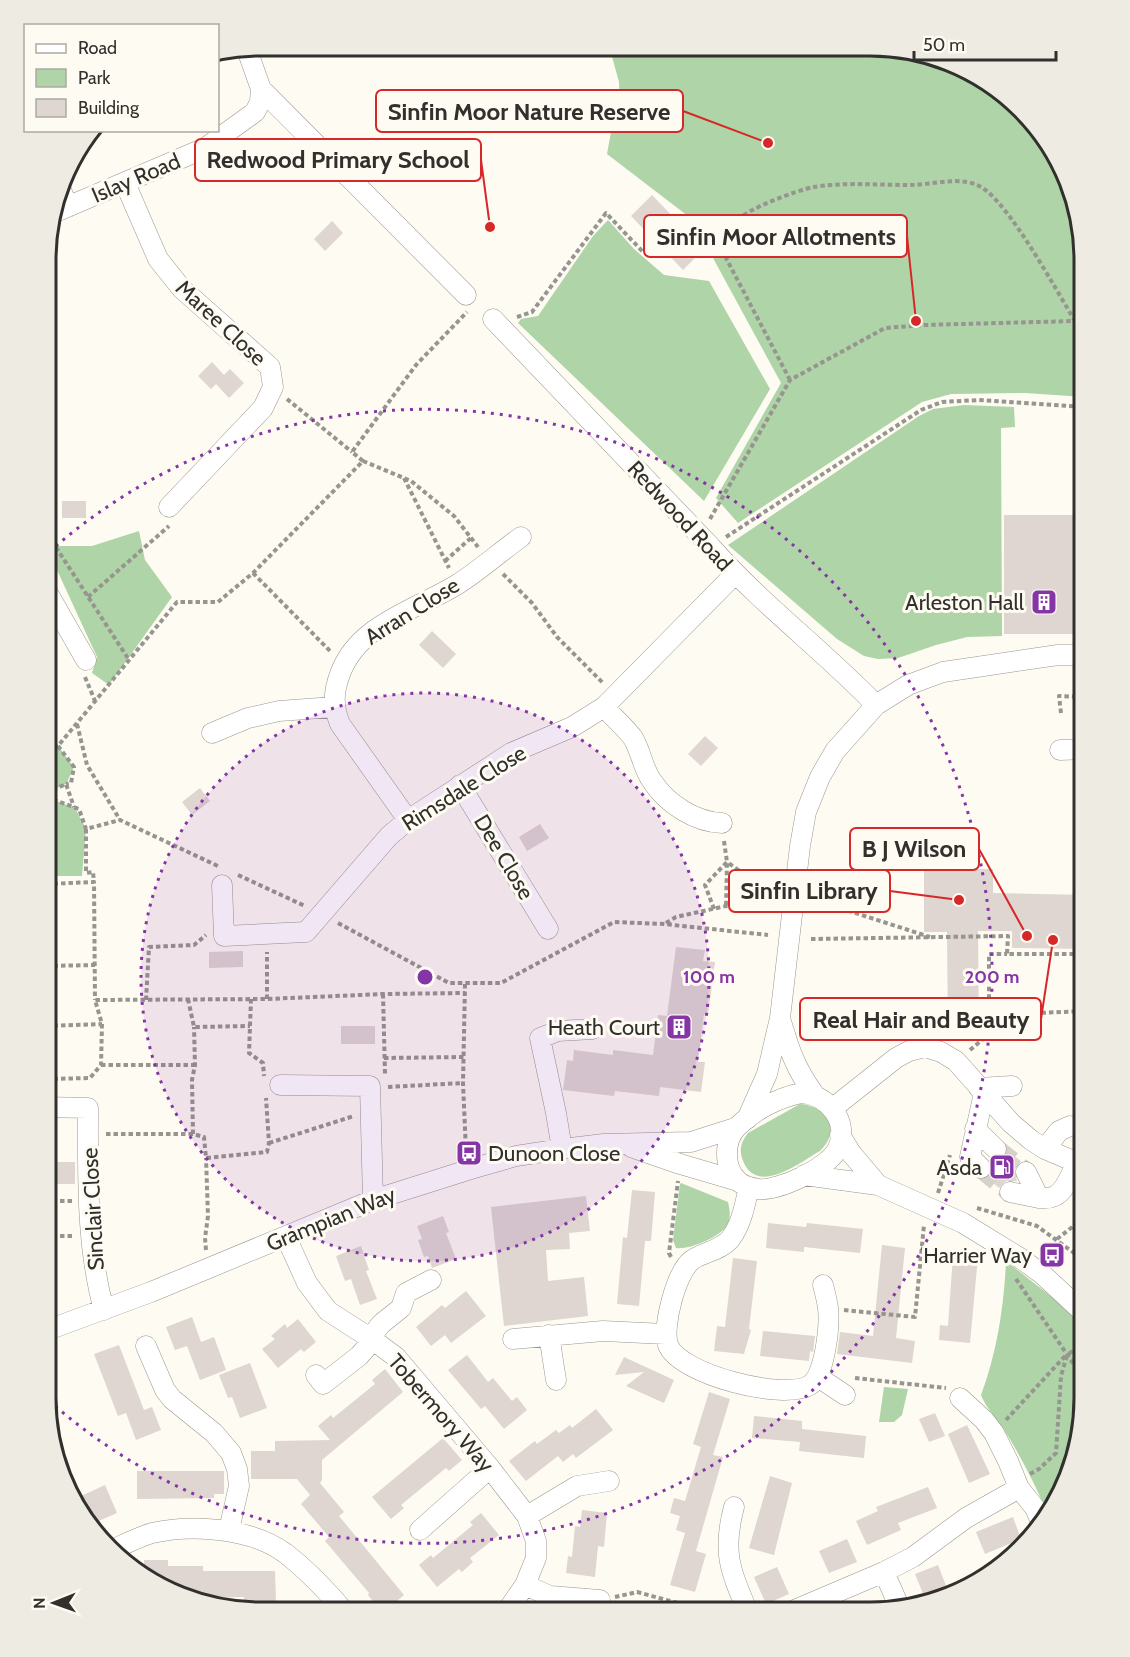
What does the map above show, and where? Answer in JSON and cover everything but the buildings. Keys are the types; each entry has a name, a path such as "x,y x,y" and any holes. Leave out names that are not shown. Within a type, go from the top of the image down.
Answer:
{"street":[{"path":"249,56 261,89 469,301"},
{"name":"Islay Road","path":"64,202 125,183 205,148 255,112 260,102 261,89"},
{"name":"Maree Close","path":"125,183 158,259 182,289 270,367 273,387 263,408 170,507"},
{"name":"Redwood Road","path":"501,323 735,574 876,705"},
{"name":"Arran Close","path":"334,707 335,687 345,659 368,634 458,584 521,537"},
{"name":"Rimsdale Close","path":"224,925 224,936 306,932 389,836 408,820 511,753 572,727 610,701 735,574"},
{"path":"56,608 86,660"},
{"path":"780,1018 799,1073 814,1094 833,1108 840,1135 837,1149 830,1159 804,1175 775,1187 763,1189 743,1184 728,1164 727,1150 729,1140 741,1124 767,1074 780,1018 806,812 820,777 835,751 876,705 908,685 943,672 1058,655 1074,655"},
{"path":"610,701 633,739 651,781 666,797 693,817 707,822 722,823"},
{"path":"212,733 248,718 279,711 334,707 340,724 408,820"},
{"path":"1060,750 1074,749"},
{"name":"Dee Close","path":"460,785 548,928"},
{"path":"224,925 225,875"},
{"path":"561,1149 540,1038 558,1031 593,1029"},
{"path":"833,1108 896,1058 909,1051 926,1047 941,1052 956,1061 1011,1123 1045,1149 1074,1161"},
{"path":"271,1089 379,1086 372,1111 373,1200"},
{"path":"981,1090 1012,1086"},
{"path":"981,1090 970,1157 988,1159"},
{"path":"741,1124 765,1107 791,1095 814,1094"},
{"name":"Sinclair Close","path":"56,1107 97,1108 88,1136 91,1235 98,1288 104,1310"},
{"name":"Grampian Way","path":"56,1327 286,1238 373,1200 471,1169 516,1156 561,1149 604,1144 691,1142 741,1124"},
{"path":"1045,1149 1059,1131 1070,1126"},
{"path":"840,1135 850,1153 878,1185"},
{"name":"Grampian Way","path":"626,1145 743,1184"},
{"path":"1018,1182 1039,1198 1050,1198 1061,1193 1074,1173"},
{"path":"804,1175 878,1185 963,1223 1035,1269 1074,1305"},
{"path":"743,1184 738,1226 729,1240 689,1262 679,1277 668,1318 666,1334 669,1347 680,1360 721,1380 753,1386 798,1390 821,1379"},
{"name":"Tobermory Way","path":"286,1238 307,1283 328,1311 396,1357 490,1468 527,1516 536,1541 536,1558 525,1585 513,1602"},
{"path":"316,1375 323,1384 359,1356 381,1324 401,1308 406,1293 432,1280"},
{"path":"821,1379 828,1309 823,1285"},
{"path":"513,1339 603,1330 666,1334"},
{"path":"549,1335 556,1380"},
{"path":"146,1346 165,1390 172,1399 195,1416 231,1453 237,1469 239,1486 229,1530"},
{"path":"821,1379 845,1395"},
{"path":"960,1398 984,1420 994,1433 1019,1488 1038,1514"},
{"path":"420,1530 490,1468"},
{"path":"527,1516 577,1486 609,1481"},
{"path":"814,1602 914,1557 966,1518 1019,1488"},
{"path":"734,1507 727,1540 728,1557 731,1572 744,1602"},
{"path":"120,1546 154,1533 178,1530 229,1530 259,1540 284,1552 319,1581 336,1602"},
{"path":"884,1572 896,1600"},
{"path":"525,1585 550,1596 600,1600"}],"path":[{"path":"790,380 726,258 725,238 737,219 780,197 812,187 926,185 961,181 988,191 1012,221 1074,319"},
{"path":"501,323 532,312 606,213 643,252 656,242"},
{"path":"352,452 416,365 469,301"},
{"path":"705,540 708,522 790,380 885,328 1074,321"},
{"path":"273,387 363,461 411,481 454,516 488,561 496,566 525,596 610,701"},
{"path":"705,540 921,410 942,402 979,400 1074,406"},
{"path":"56,790 71,783 74,766 58,746 177,602 218,602 253,573 363,461"},
{"path":"403,478 458,584"},
{"path":"88,597 171,523 170,507"},
{"path":"445,561 471,538"},
{"path":"56,547 129,660"},
{"path":"253,573 332,652 345,659"},
{"path":"86,660 83,672 95,701"},
{"path":"1061,713 1059,696 1074,697"},
{"path":"77,724 87,765 120,820 225,875 321,914 449,983 501,983 614,922 664,924 768,935"},
{"path":"66,784 74,807"},
{"path":"56,799 79,809 86,829 86,873 93,872 94,882 95,1000 102,1024 101,1065 90,1078 56,1079"},
{"path":"86,829 120,820"},
{"path":"722,823 727,862 726,906"},
{"path":"727,862 773,895"},
{"path":"714,909 705,885 727,862"},
{"path":"56,884 94,882"},
{"path":"146,1000 149,947 194,945 224,925"},
{"path":"267,934 267,999"},
{"path":"811,939 1008,936 1007,954"},
{"path":"956,1061 989,1034 990,954 1074,954"},
{"path":"56,966 95,965"},
{"path":"465,984 463,1083 466,1152 471,1169"},
{"path":"95,1000 267,999 383,993 465,993"},
{"path":"383,993 384,1058 379,1086 463,1083"},
{"path":"188,999 194,1027 193,1134"},
{"path":"206,1158 267,1152 271,1089 262,1063 249,1053 251,999"},
{"path":"989,1015 1074,1011"},
{"path":"56,1026 102,1024"},
{"path":"194,1027 250,1026"},
{"path":"384,1058 465,1057"},
{"path":"101,1065 195,1065"},
{"path":"269,1143 372,1111"},
{"path":"88,1136 193,1134 204,1137 208,1216 205,1238 207,1267"},
{"path":"679,1277 669,1253 680,1164"},
{"path":"56,1201 90,1201"},
{"path":"963,1223 971,1207 1037,1226 1074,1252"},
{"path":"924,1225 935,1230"},
{"path":"1057,1239 1074,1226"},
{"path":"56,1236 91,1235"},
{"path":"1012,1274 1074,1366"},
{"path":"994,1433 1074,1350"},
{"path":"1019,1488 1028,1475 1039,1469 1056,1453 1059,1391 1067,1355"},
{"path":"821,1379 841,1377 945,1387 960,1398"},
{"path":"600,1600 638,1592 674,1602"}],"green space":[{"path":"612,56 871,56 897,57 923,62 949,71 984,90 1024,125 1040,146 1064,194 1073,233 1074,396 1025,393 951,394 922,402 738,523 716,498 781,383 713,258 714,236 607,154 611,132 620,111 619,82"},
{"path":"608,220 634,249 664,275 709,281 770,389 704,501 518,323 521,319 538,316 593,236"},
{"path":"964,405 1014,407 1015,427 1001,428 1002,636 967,637 898,658 878,659 864,656 837,639 728,545 919,416 933,409"},
{"path":"139,531 145,560 172,597 109,685 92,673 97,657 56,568 56,546 92,546"},
{"path":"56,746 74,767 66,784 56,788"},
{"path":"56,801 75,808 86,829 82,876 56,876"},
{"path":"800,1104 818,1109 824,1114 830,1127 827,1143 820,1151 778,1174 767,1177 748,1170 742,1158 741,1148 748,1133"},
{"path":"681,1183 728,1202 730,1217 724,1230 712,1238 689,1247 676,1248 673,1240"},
{"path":"1006,1261 1074,1317 1074,1411 1071,1437 1064,1463 1044,1505 1018,1453 981,1395 999,1329"},
{"path":"884,1387 908,1389 902,1415 894,1422 879,1422"}],"tunnel":[{"path":"996,1149 1026,1172"},
{"path":"981,1168 1010,1192"}],"place":[{"name":"Sinfin Moor Nature Reserve","path":"768,143"},
{"name":"Redwood Primary School","path":"490,227"},
{"name":"Sinfin Moor Allotments","path":"916,321"},
{"name":"Arleston Hall","path":"1044,602"},
{"name":"Sinfin Library","path":"959,900"},
{"name":"B J Wilson","path":"1027,936"},
{"name":"Real Hair and Beauty","path":"1053,940"},
{"name":"Heath Court","path":"679,1027"},
{"name":"Dunoon Close","path":"469,1153"},
{"name":"Asda","path":"1002,1167"},
{"name":"Harrier Way","path":"1052,1255"}]}
